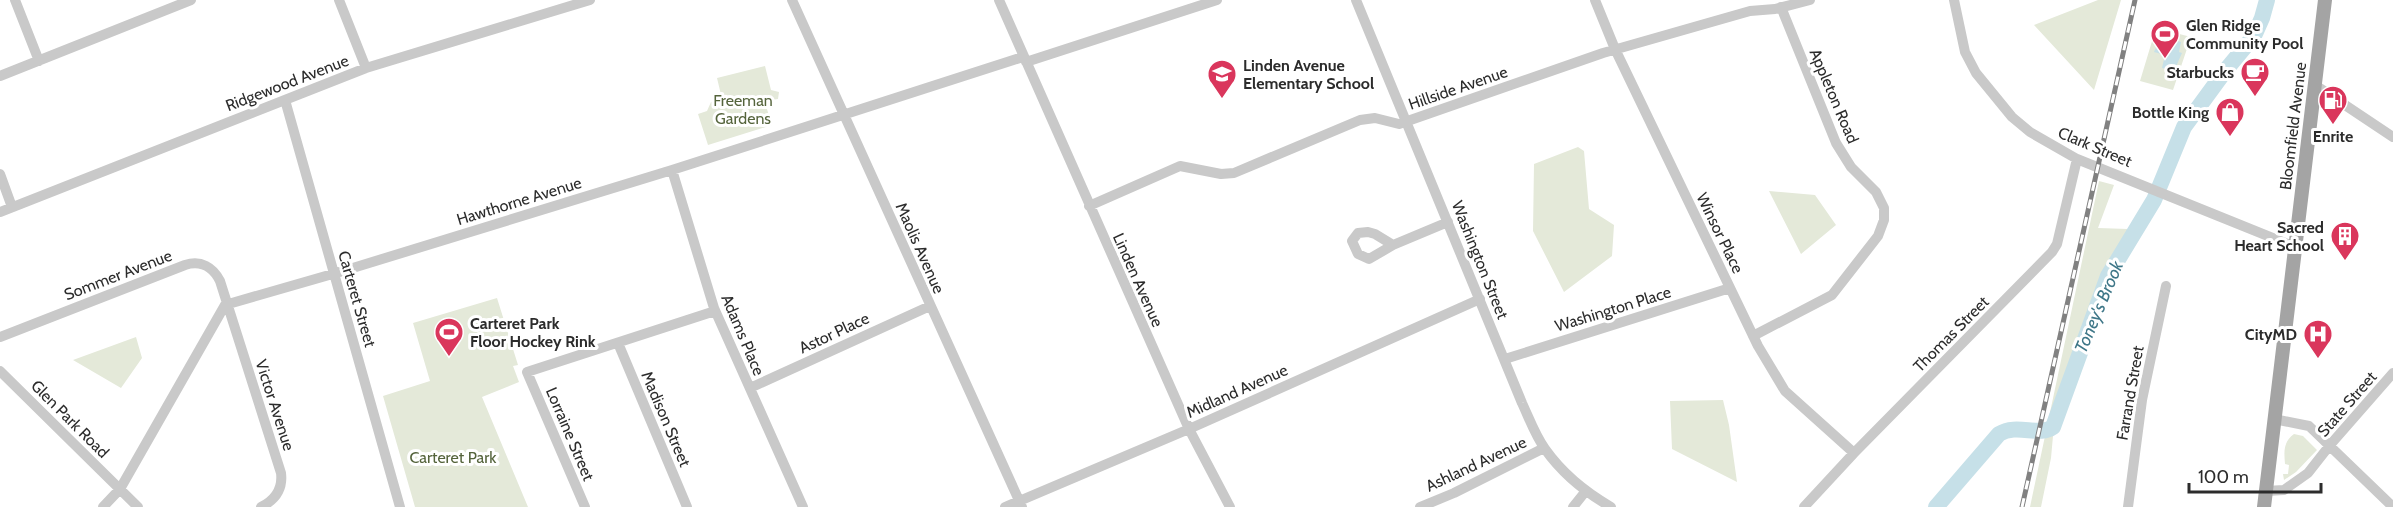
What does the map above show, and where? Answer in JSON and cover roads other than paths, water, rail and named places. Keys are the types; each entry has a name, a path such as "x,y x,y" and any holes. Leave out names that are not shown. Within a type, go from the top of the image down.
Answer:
{"main road":[{"name":"Bloomfield Avenue","path":"2264,507 2325,0"}],"street":[{"path":"15,0 39,61"},
{"path":"0,76 191,0"},
{"path":"339,0 366,68"},
{"name":"Maolis Avenue","path":"792,0 1021,504"},
{"name":"Linden Avenue","path":"999,0 1189,429 1230,507"},
{"name":"Hawthorne Avenue","path":"227,304 335,274 672,170 843,114 1217,0"},
{"name":"Washington Street","path":"1356,0 1522,403 1544,448 1561,469 1586,492 1611,507"},
{"name":"Winsor Place","path":"1595,0 1615,50 1753,336 1785,391 1854,453"},
{"name":"Hillside Avenue","path":"1089,206 1180,166 1221,174 1234,173 1360,120 1375,118 1399,124 1615,50 1750,11 1762,5 1781,7 1810,0"},
{"name":"Clark Street","path":"1954,0 1965,52 1976,73 2020,124 2049,144 2077,159 2164,192 2295,247"},
{"name":"Ridgewood Avenue","path":"0,212 366,68 584,1"},
{"name":"Appleton Road","path":"1753,336 1832,295 1878,236 1884,220 1884,208 1876,192 1851,167 1836,143 1781,7"},
{"path":"2315,85 2393,136"},
{"name":"Carteret Street","path":"285,100 400,507"},
{"name":"Thomas Street","path":"1804,507 1854,453 2052,252 2057,244 2077,159"},
{"name":"Adams Place","path":"672,170 715,311 803,507"},
{"path":"0,174 12,207"},
{"path":"1393,245 1448,222"},
{"name":"Sommer Avenue","path":"0,337 190,264 203,265 215,272 227,304"},
{"name":"Farrand Street","path":"2128,507 2142,400 2166,286"},
{"name":"Washington Place","path":"1504,359 1730,288"},
{"name":"Midland Avenue","path":"1005,507 1021,504 1480,299"},
{"path":"103,507 120,489 227,304"},
{"name":"Victor Avenue","path":"227,304 281,473 278,493 273,500 261,507"},
{"name":"Astor Place","path":"750,388 930,306"},
{"path":"618,343 715,311"},
{"name":"Lorraine Street","path":"585,507 527,372 618,343"},
{"name":"Madison Street","path":"618,343 687,507"},
{"name":"Glen Park Road","path":"0,371 120,489"},
{"name":"State Street","path":"2266,491 2279,492 2297,483 2313,468 2330,445 2393,373"},
{"path":"2274,419 2306,424 2393,507"},
{"name":"Ashland Avenue","path":"1420,507 1454,493 1544,448"},
{"path":"120,489 138,507"},
{"path":"1573,507 1586,492"}],"water":[{"path":"2160,38 2165,40 2167,47 2169,39 2181,42 2179,52 2182,53 2174,71 2162,68 2165,55 2154,52"}],"waterway":[{"name":"Toney's Brook","path":"1936,507 1999,434 2013,430 2041,431 2053,427 2108,276 2154,200 2184,127 2254,36 2267,0"}],"railway":[{"path":"2022,507 2135,0"}],"place":[{"name":"Glen Ridge Community Pool","path":"2165,60"},
{"name":"Starbucks","path":"2255,98"},
{"name":"Linden Avenue Elementary School","path":"1222,100"},
{"name":"Enrite","path":"2333,126"},
{"name":"Bottle King","path":"2230,138"},
{"name":"Sacred Heart School","path":"2345,262"},
{"name":"Carteret Park Floor Hockey Rink","path":"449,358"},
{"name":"CityMD","path":"2318,360"}],"park label":[{"name":"Freeman Gardens","path":"743,109"},
{"name":"Carteret Park","path":"453,457"}]}
